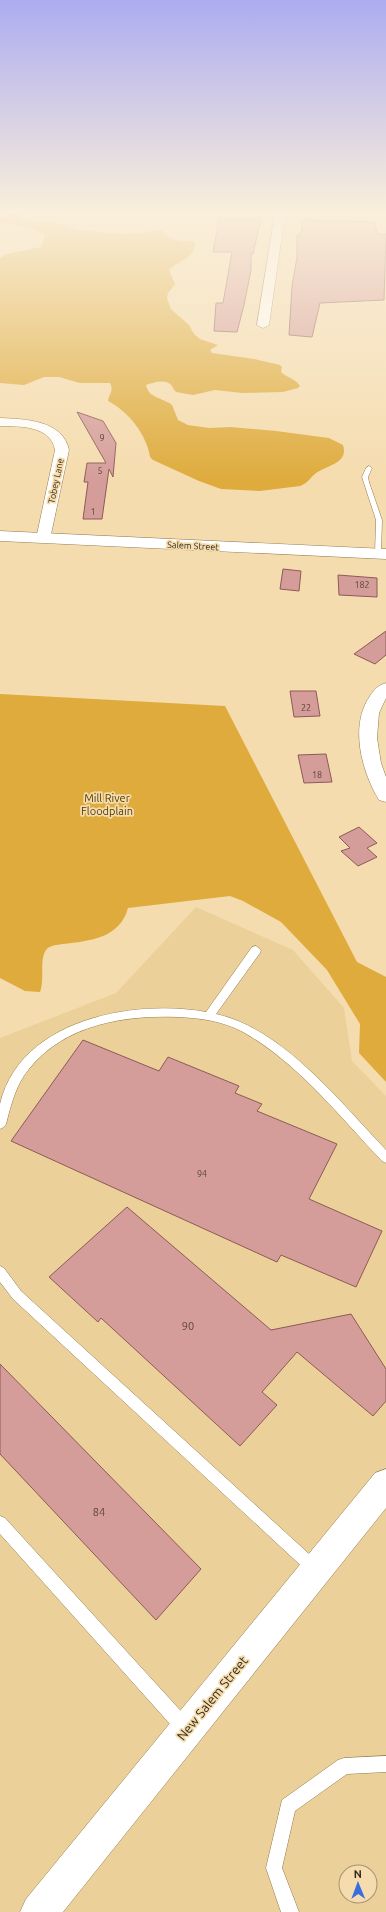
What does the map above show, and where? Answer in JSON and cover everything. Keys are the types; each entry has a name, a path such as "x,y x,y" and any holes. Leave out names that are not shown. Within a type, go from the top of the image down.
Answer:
{"main road":[{"name":"Salem Street","path":"0,536 382,554"},
{"name":"New Salem Street","path":"39,1912 386,1484"}],"street":[{"path":"264,326 267,303"},
{"name":"Tobey Lane","path":"0,422 21,423 42,427 54,434 61,442 62,450 43,539"},
{"path":"386,688 374,703 369,724 374,772 386,796"}],"lane":[{"path":"369,468 365,477 379,520 382,554"},
{"path":"209,1016 256,950"},
{"path":"0,1124 9,1092 22,1070 42,1050 72,1031 110,1016 154,1011 209,1016 236,1023 264,1040 297,1066 386,1158"},
{"path":"0,1272 17,1295 316,1570"},
{"path":"0,1523 186,1730"},
{"path":"290,1912 274,1868 288,1806 344,1766 386,1764"}],"shaded area":[{"path":"196,907 293,950 344,1008 352,1061 386,1096 386,1912 0,1912 0,1038 116,993"}],"green space":[{"path":"0,303 169,303 171,309 189,325 194,334 200,339 218,345 210,350 212,353 254,359 280,365 282,367 281,372 296,381 300,386 298,388 283,392 242,393 215,390 193,395 176,392 172,386 166,382 156,382 146,385 150,393 172,405 178,420 188,425 209,428 230,427 329,438 343,445 343,456 340,460 315,474 307,482 300,486 260,491 221,489 199,481 153,460 150,457 141,432 135,424 123,411 108,401 111,390 110,383 80,383 59,377 44,377 24,385 0,383"},
{"name":"Mill River Floodplain","path":"0,694 225,706 357,962 386,977 386,1082 359,1053 360,1024 327,970 281,922 243,901 230,896 128,908 124,918 118,926 103,936 50,947 44,954 40,992 25,991 0,978"}],"building":[{"path":"216,303 244,303 237,332 214,331"},
{"path":"291,303 320,303 312,337 289,335"},
{"path":"77,412 103,421 116,443 113,477 109,469 102,519 83,519 88,482 84,482 87,463 106,463"},
{"path":"283,569 301,571 299,591 280,589"},
{"path":"338,575 377,578 377,597 339,595"},
{"path":"386,631 386,655 375,664 354,654"},
{"path":"290,691 316,691 320,716 294,717"},
{"path":"326,754 332,782 304,783 298,755"},
{"path":"359,827 377,843 367,848 377,857 358,866 341,851 350,848 339,837"},
{"path":"83,1040 159,1071 168,1057 239,1086 235,1093 262,1104 257,1111 337,1144 309,1199 382,1231 356,1287 281,1255 277,1262 11,1141"},
{"path":"127,1207 271,1330 351,1314 386,1369 386,1401 373,1416 297,1352 262,1392 277,1405 240,1446 101,1318 98,1322 49,1277"},
{"path":"0,1364 201,1569 156,1620 0,1454"}]}
